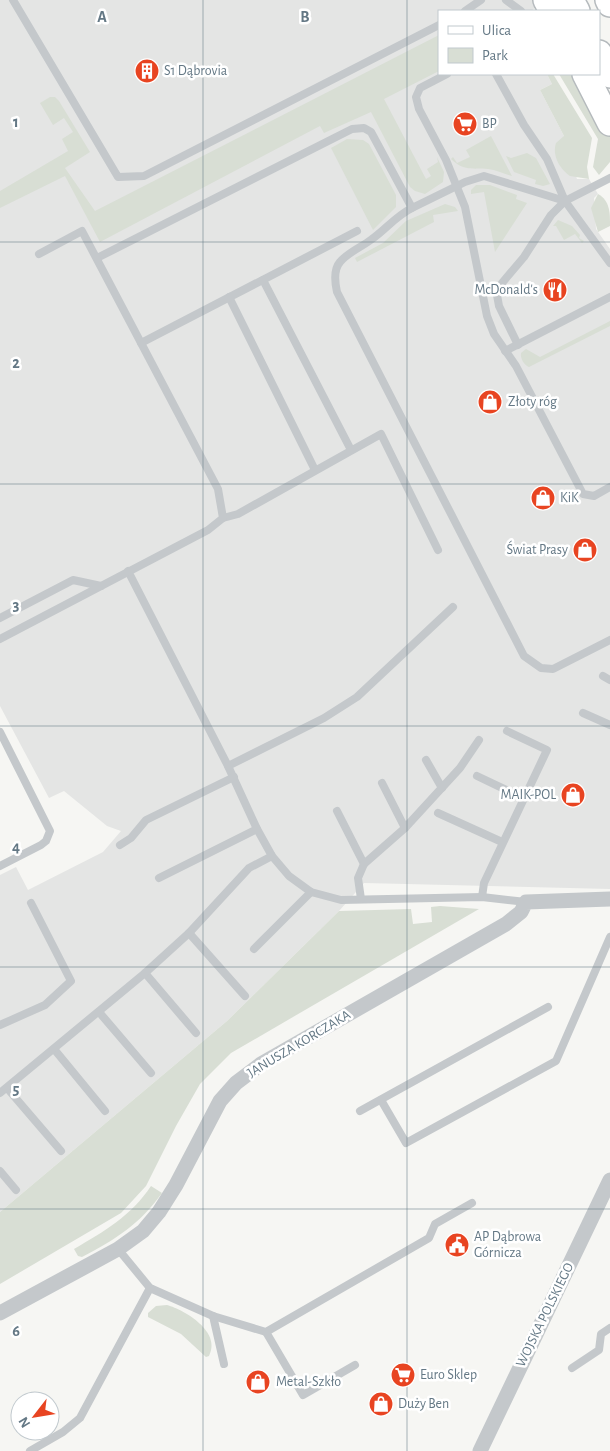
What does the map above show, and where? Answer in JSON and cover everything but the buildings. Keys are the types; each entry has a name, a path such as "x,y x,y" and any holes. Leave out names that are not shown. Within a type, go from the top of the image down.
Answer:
{"main road":[{"path":"608,0 610,4"},
{"path":"600,56 610,75"},
{"path":"586,75 610,123"}],"street":[{"path":"526,902 610,899"},
{"name":"JANUSZA KORCZAKA","path":"0,1313 118,1249 143,1231 163,1206 176,1185 215,1108 236,1083 261,1064 506,924 522,912 526,902"},
{"name":"WOJSKA POLSKIEGO","path":"480,1451 610,1180"}],"lane":[{"path":"13,0 118,177 144,176 438,26"},
{"path":"466,10 480,0"},
{"path":"506,0 520,10"},
{"path":"445,75 420,88 416,97 419,109 457,185 465,207 487,316 505,351 516,366 583,494 590,497 594,496 610,487"},
{"path":"497,75 524,125 547,159 565,201 610,263"},
{"path":"97,258 352,129 364,128 371,132 412,208"},
{"path":"565,201 484,176 457,185 403,212 373,239 340,262 336,269 335,284 337,292 524,656 541,668 553,669 610,640"},
{"path":"518,345 502,313 498,295 502,283 524,257 550,216 565,201 609,177"},
{"path":"39,254 82,231 218,489 223,518"},
{"path":"141,344 356,231"},
{"path":"263,280 351,450"},
{"path":"505,351 610,297"},
{"path":"229,298 315,470"},
{"path":"0,639 208,530 223,518 238,514 381,434 438,550"},
{"path":"128,571 234,777 257,829 272,856 289,876 311,892 341,900 482,897 526,902"},
{"path":"0,618 73,580 101,586"},
{"path":"228,766 324,718 357,698 452,607"},
{"path":"583,713 610,725"},
{"path":"482,897 484,883 546,750 507,731"},
{"path":"0,732 50,831 46,841 41,845 0,866"},
{"path":"361,899 358,878 364,864 405,828 460,768 479,740"},
{"path":"426,760 442,788"},
{"path":"477,776 524,798"},
{"path":"120,845 131,838 146,820 234,777"},
{"path":"382,783 405,828"},
{"path":"337,810 364,864"},
{"path":"438,813 502,842"},
{"path":"159,878 257,829"},
{"path":"61,1151 3,1091 145,973 189,932 249,868 272,856"},
{"path":"254,949 311,892"},
{"path":"0,1025 45,1005 71,982 31,903"},
{"path":"189,932 245,996"},
{"path":"381,1100 406,1143 556,1061 610,937"},
{"path":"145,973 196,1033"},
{"path":"360,1112 548,1007"},
{"path":"99,1012 151,1073"},
{"path":"54,1049 105,1112"},
{"path":"0,1171 16,1190"},
{"path":"266,1332 429,1238 435,1224 472,1204"},
{"path":"118,1249 150,1288 213,1316 266,1332 303,1395 355,1365"},
{"path":"30,1451 63,1432 80,1418 150,1288"},
{"path":"213,1316 224,1364"},
{"path":"572,1368 599,1350 600,1334 610,1328"}],"shaded area":[{"path":"0,0 533,0 537,6 532,10 438,10 438,75 548,75 552,84 540,90 564,136 577,179 589,179 598,194 594,198 596,229 610,249 610,889 364,883 339,911 227,1021 0,1212 0,875 16,867 28,890 103,852 121,831 107,826 64,791 49,798 0,706"}],"green space":[{"path":"438,36 438,72 384,99 426,179 431,176 427,169 438,162 437,157 444,172 443,182 425,194 415,191 410,187 371,112 324,133 320,126 100,242 65,176 0,208 0,191 68,151 62,139 73,132 64,118 53,125 40,103 50,97 55,97 59,101 90,152 65,168 95,211"},
{"path":"548,75 554,75 592,138 587,167 589,179 570,176 557,161 556,143 564,136 540,90 552,84"},
{"path":"560,75 578,75 610,136 610,162 599,175 593,167 598,139"},
{"path":"491,136 512,176 491,170 464,167 455,163 451,159 453,157 457,163 470,157 466,150"},
{"path":"347,139 363,140 369,144 396,195 396,207 373,230 331,148"},
{"path":"527,153 536,158 550,184 543,186 535,184 536,180 514,172 506,156 511,158"},
{"path":"476,185 490,185 517,195 516,199 527,203 495,252 484,192 471,194 471,190"},
{"path":"598,194 607,204 610,226 598,232 591,208"},
{"path":"445,204 455,207 458,211 433,215 434,222 357,262 355,258 383,243 406,221"},
{"path":"558,220 572,226 580,235 579,238 584,241 582,243 575,234 564,240 556,226 553,226"},
{"path":"610,321 610,326 529,367 522,359 521,353 526,349 540,357"},
{"path":"431,907 479,909 231,1053 200,1084 176,1126 146,1186 121,1213 0,1284 0,1212 227,1021 339,911 411,909 413,924 432,922"},
{"path":"151,1186 162,1193 136,1223 106,1244 82,1257 78,1256 74,1249 117,1222 135,1206"},
{"path":"167,1305 183,1312 200,1323 210,1339 212,1347 209,1356 206,1357 181,1334 148,1317 148,1313 156,1306"}],"place":[{"name":"S1 Dąbrovia","path":"147,71"},
{"name":"BP","path":"465,124"},
{"name":"McDonald's","path":"555,290"},
{"name":"Złoty róg","path":"490,402"},
{"name":"KiK","path":"543,498"},
{"name":"Świat Prasy","path":"585,550"},
{"name":"MAIK-POL","path":"573,795"},
{"name":"AP Dąbrowa Górnicza","path":"457,1245"},
{"name":"Euro Sklep","path":"403,1375"},
{"name":"Metal-Szkło","path":"258,1382"},
{"name":"Duży Ben","path":"381,1404"}]}
